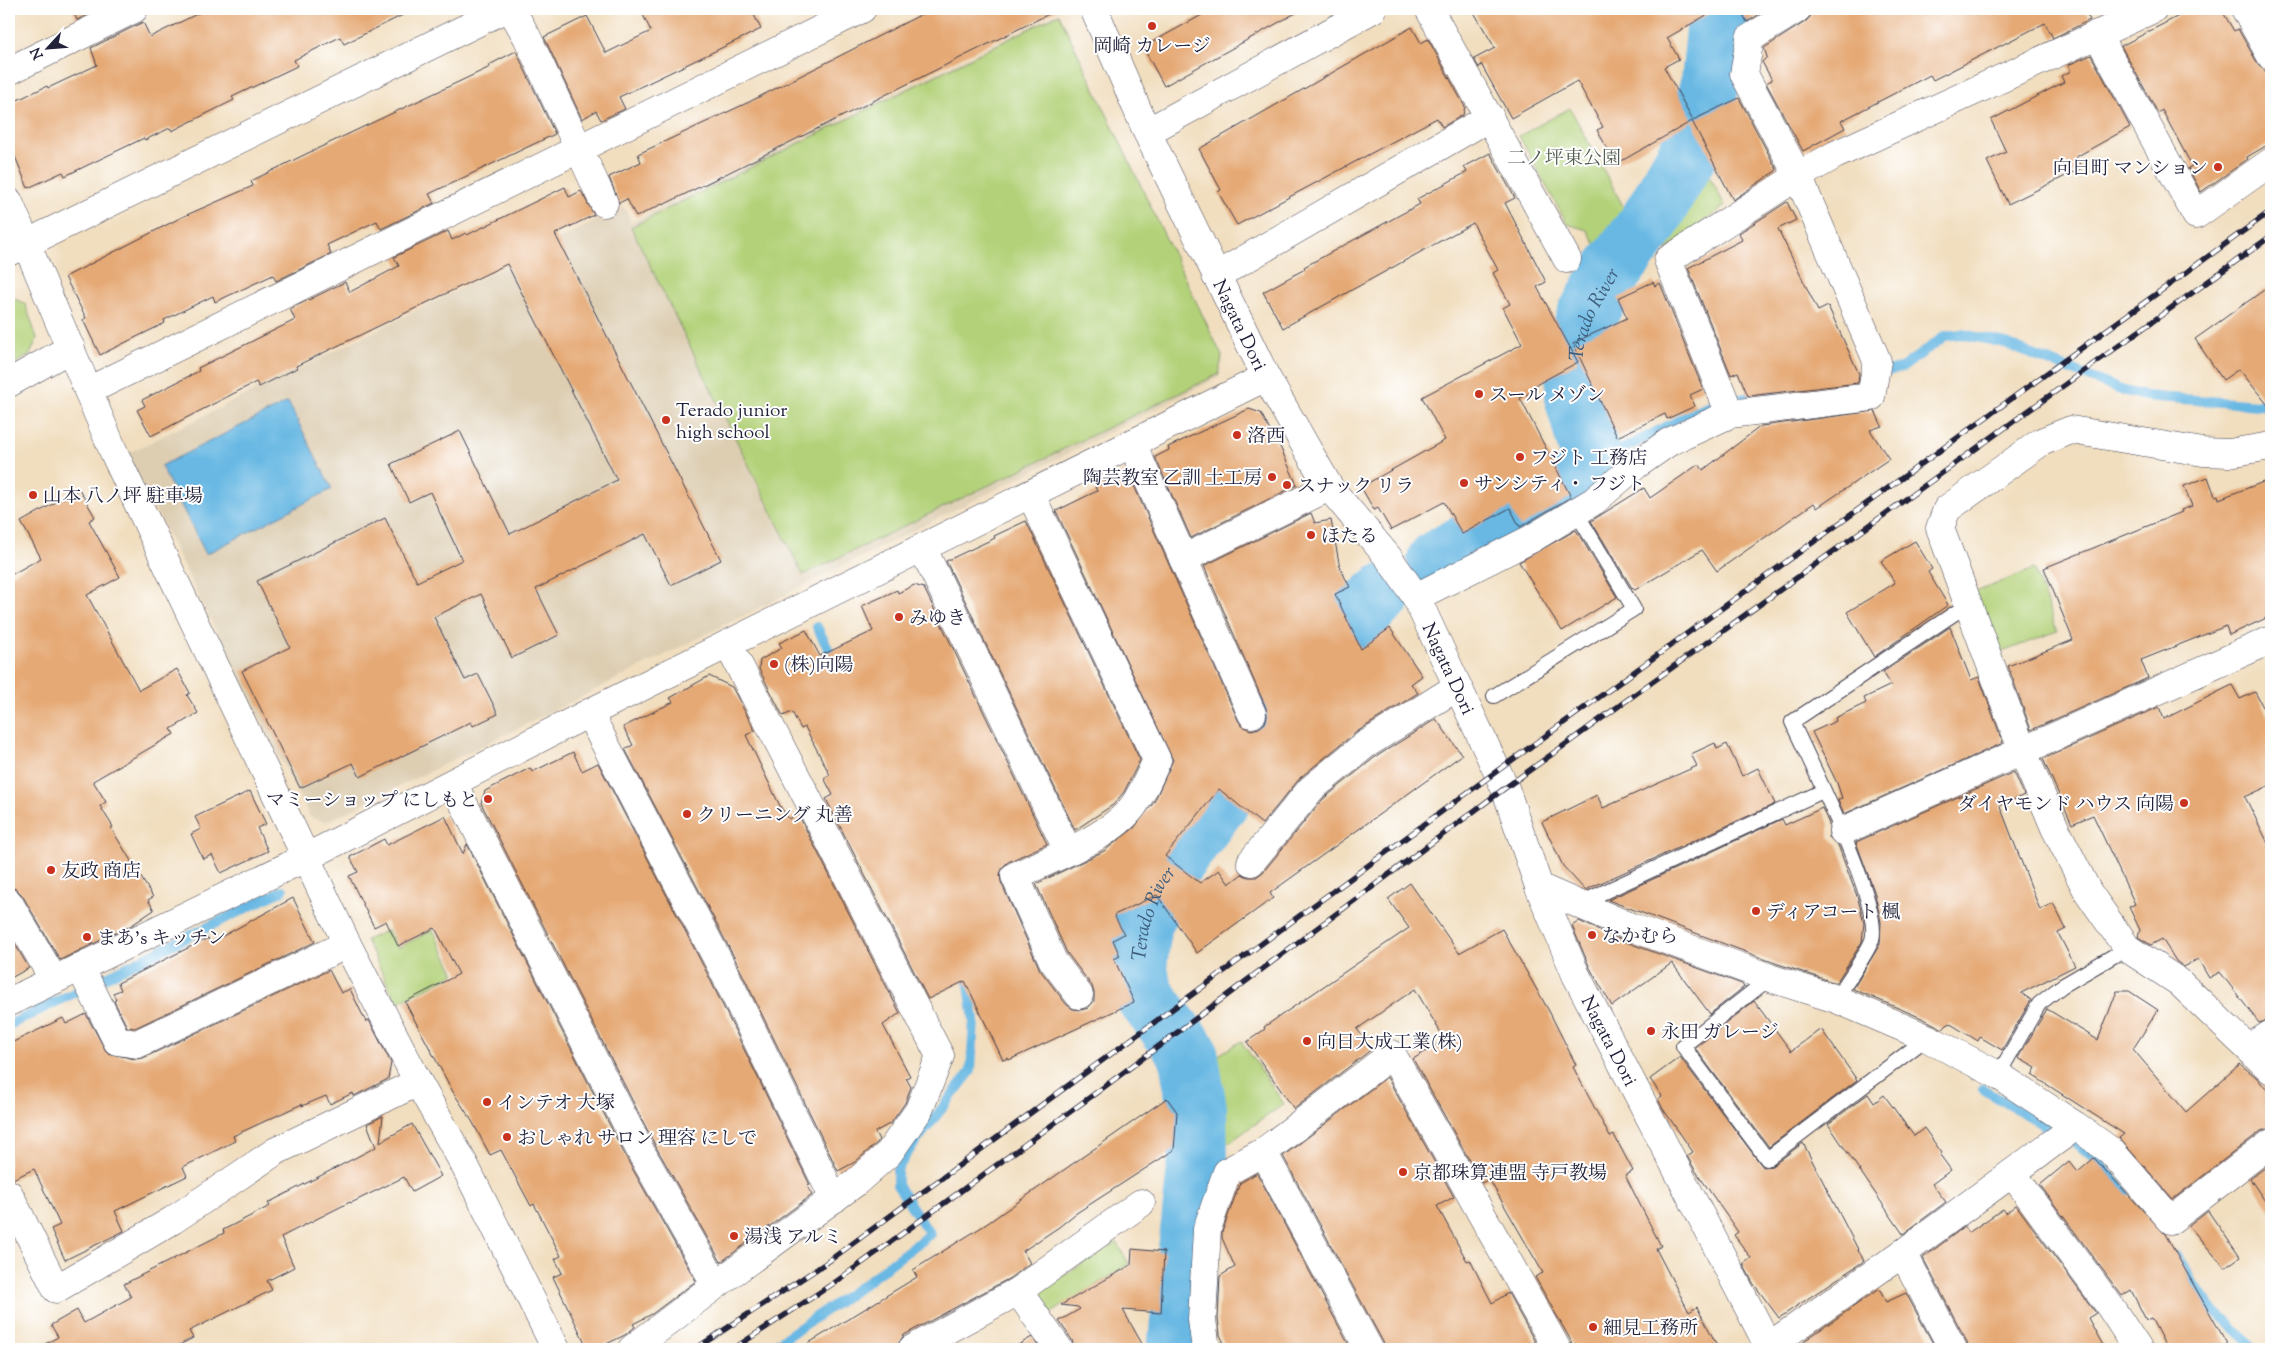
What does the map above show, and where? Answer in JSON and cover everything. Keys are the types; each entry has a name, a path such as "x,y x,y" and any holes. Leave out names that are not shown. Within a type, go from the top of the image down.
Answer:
{"street":[{"path":"9,71 134,9"},
{"path":"17,248 505,9"},
{"path":"510,9 527,37 604,203"},
{"path":"88,391 862,9"},
{"name":"Nagata Dori","path":"1094,9 1147,132 1266,377 1329,488 1388,557 1416,597 1505,788 1539,887 1576,975 1770,1348"},
{"path":"1147,132 1373,9"},
{"path":"1429,9 1567,259"},
{"path":"1416,597 1531,539 1594,501 1636,465 1669,442 1730,414 1871,397 1877,361 1798,176 1744,74 1750,38 1797,9"},
{"path":"1730,414 1668,260 1798,176 1835,155 2153,9"},
{"path":"2245,9 2271,56"},
{"path":"2097,34 2196,215 2271,162"},
{"path":"1216,276 1490,117"},
{"path":"9,202 17,248 71,348 120,464 348,944 418,1082 464,1164 556,1349"},
{"path":"9,383 71,348"},
{"path":"9,1002 307,857 589,713 1032,495 1266,377"},
{"path":"2271,446 2229,453 2203,452 2071,430 2042,442 1947,509 1940,528 2022,752 2055,828 2088,892 2126,948 2179,982 2260,1041 2271,1070"},
{"path":"1132,443 1252,714"},
{"path":"1183,558 1329,488"},
{"path":"1032,495 1157,760 1134,806 1116,825 1068,851 1015,876 1054,961 1079,994"},
{"path":"923,549 1068,851"},
{"path":"1843,831 2022,752 2150,692 2271,640"},
{"path":"632,1349 834,1199 889,1153 919,1110 940,1056 728,644"},
{"path":"1251,862 1311,788 1365,745 1457,687"},
{"path":"589,713 722,966 834,1199"},
{"path":"453,783 642,1154 716,1285"},
{"path":"1539,887 1631,927 1770,978 1836,999 1927,1038 1998,1075 2111,1151 2171,1220 2271,1143"},
{"path":"9,903 54,980"},
{"path":"80,967 117,1041 136,1044 348,944"},
{"path":"1206,1349 1202,1320 1207,1229 1228,1172 1263,1152 1392,1054 1557,1349"},
{"path":"9,1194 56,1289 173,1220 276,1151 418,1082"},
{"path":"1770,1348 2076,1126"},
{"path":"1263,1152 1369,1349"},
{"path":"2012,1173 2109,1305 2138,1349"},
{"path":"912,1349 1018,1291 1141,1203"},
{"path":"1903,1253 1953,1349"},
{"path":"1018,1291 1059,1349"}],"lane":[{"path":"1494,696 1634,609 1576,512"},
{"path":"1836,999 1872,939 1873,918 1843,831 1792,722 1967,605"},
{"path":"1577,904 1823,791"},
{"path":"1998,1075 2039,1004 2062,986 2126,948"},
{"path":"1770,978 1684,1046 1767,1159 1927,1038"}],"shaded area":[{"name":"Terado junior high school","path":"1059,12 1223,357 1218,378 541,717 326,822 310,817 127,454 624,207 631,222"}],"green space":[{"path":"1059,14 1222,356 1219,374 803,575 631,227"},
{"name":"二ノ坪東公園","path":"1570,108 1630,219 1602,256 1587,230 1567,224 1519,136"},
{"path":"1705,167 1725,206 1665,251 1655,232"},
{"path":"9,297 25,303 37,338 30,355 9,367"},
{"path":"2034,569 2057,631 1997,654 1973,593"},
{"path":"388,930 398,948 433,930 455,974 397,1003 366,940"},
{"path":"1241,1041 1284,1104 1210,1156 1213,1105 1204,1064"},
{"path":"1117,1242 1129,1264 1050,1314 1036,1293"}],"water":[{"path":"288,402 332,489 206,554 161,466"}],"building":[{"path":"72,9 99,9 77,20"},
{"path":"207,9 415,9 344,44 340,37 294,60 297,66 232,97 234,100 172,131 170,128 145,140 144,138 65,176 63,172 28,188 9,142 9,104 97,65 91,48 143,22 150,37"},
{"path":"640,9 751,9 761,29 619,97 625,109 601,120 596,111 582,119 544,37 587,16 606,53 651,31"},
{"path":"932,9 1059,9 636,217 627,199 619,203 609,177 641,162 638,154 749,102"},
{"path":"1213,9 1303,9 1164,86 1143,47"},
{"path":"1472,9 1717,9 1667,38 1679,59 1664,67 1693,120 1739,98 1777,170 1733,200 1692,121 1616,164 1597,130 1603,127 1577,81 1511,118 1481,64 1479,68 1474,59 1495,48"},
{"path":"1740,9 1768,9 1747,22"},
{"path":"1813,9 2084,9 2090,20 2053,38 2045,23 1933,80 1930,75 1841,121 1845,128 1803,151 1766,83 1772,80 1762,62 1767,57 1764,48 1805,22 1810,17"},
{"path":"2192,9 2221,9 2234,31 2238,29 2258,64 2263,70 2271,72 2271,143 2247,157 2248,159 2201,192 2188,168 2192,166 2162,110 2158,113 2121,46"},
{"path":"1412,27 1421,43 1428,39 1465,107 1463,115 1442,127 1437,118 1237,225 1218,192 1221,190 1199,149"},
{"path":"516,51 555,134 429,194 434,203 381,229 377,221 327,245 331,254 276,281 273,275 215,302 213,296 164,320 165,323 100,355 83,320 86,318 65,277 182,217 253,186 251,181 490,67 489,65"},
{"path":"2091,55 2130,127 2076,157 2082,168 2008,204 1987,161 2006,152 1991,120 2064,82 2061,76 2071,71 2068,65"},
{"path":"1490,153 1515,198 1505,203 1546,282 1537,287 1578,362 1534,386 1536,390 1520,398 1571,497 1520,527 1510,508 1462,534 1444,502 1391,530 1378,508 1374,510 1361,487 1445,440 1422,397 1522,344 1503,308 1510,304 1493,273 1498,270 1473,223 1283,328 1263,292 1305,269 1304,267 1420,204 1417,199 1467,172 1464,167"},
{"path":"565,187 569,197 581,191 594,215 555,234 721,560 671,585 645,534 536,589 559,635 512,658 481,594 434,617 465,680 478,674 498,714 473,726 471,722 360,777 353,763 300,788 242,671 290,647 257,581 385,518 417,582 462,560 430,492 409,502 391,464 460,431 510,534 617,480 507,264 296,366 297,368 259,387 256,382 151,436 137,410 145,406 142,400 199,371 198,368 295,320 290,309 345,282 350,292 399,266 394,257 448,231 452,240 466,233 467,235"},
{"path":"1787,202 1796,220 1778,229 1818,311 1828,306 1859,374 1858,383 1748,396 1738,372 1731,375 1688,268 1742,240 1739,233"},
{"path":"1653,282 1655,286 1660,283 1703,389 1690,395 1695,406 1667,419 1665,414 1617,437 1573,343 1627,318 1618,298"},
{"path":"2271,285 2271,409 2239,369 2223,380 2195,339"},
{"path":"1249,409 1261,413 1276,443 1278,442 1297,485 1191,538 1155,457 1169,450 1168,447"},
{"path":"1875,411 1882,426 1870,430 1889,459 1817,508 1814,503 1717,571 1702,550 1635,590 1591,521 1644,488 1650,498 1699,464 1703,470 1761,426"},
{"path":"1127,470 1238,720 1243,727 1251,730 1259,728 1265,723 1267,716 1266,708 1204,566 1311,513 1315,523 1331,520 1340,568 1350,587 1335,594 1361,649 1390,628 1422,676 1411,684 1418,693 1355,733 1301,777 1262,824 1219,789 1165,856 1200,883 1219,870 1229,884 1242,874 1248,877 1256,877 1263,872 1322,800 1374,758 1436,719 1462,755 1270,893 1273,898 1197,953 1157,895 1114,915 1124,934 1113,940 1120,956 1114,959 1134,1002 1009,1060 1008,1058 1003,1060 965,981 928,999 826,799 833,795 824,778 830,775 805,727 801,729 792,712 783,716 759,669 760,660 782,648 779,643 806,630 820,656 873,631 862,606 897,590 898,593 914,585 924,588 1047,844 1008,862 1000,874 1001,882 1040,970 1067,1005 1073,1009 1081,1010 1088,1008 1094,1001 1092,986 1067,953 1036,884 1104,851 1134,828 1154,802 1173,760 1056,511 1097,491 1095,487"},
{"path":"2208,477 2215,496 2218,495 2219,499 2271,479 2271,616 2229,635 2226,626 2141,660 2148,678 2031,730 2008,666 2073,640 2044,568 2182,512 2181,510 2192,506 2184,486"},
{"path":"79,489 95,517 89,521 120,577 87,595 139,690 177,669 190,693 187,695 198,713 171,729 174,734 93,781 106,802 100,806 113,827 111,828 153,897 148,900 154,910 132,925 60,960 22,895 16,889 9,887 9,576 41,558 21,522"},
{"path":"1026,521 1140,760 1124,792 1113,805 1075,830 946,561"},
{"path":"1576,530 1617,597 1562,631 1519,562"},
{"path":"1915,541 1932,569 1928,572 1948,605 1874,657 1847,612 1895,583 1881,561"},
{"path":"1950,627 1971,680 1979,677 2003,743 1844,814 1838,800 1842,798 1837,783 1812,732 1836,721 1835,718 1866,703 1864,698 1891,685 1883,672"},
{"path":"709,676 732,687 755,731 746,735 780,806 789,819 798,814 900,1013 883,1025 910,1076 906,1078 911,1087 905,1103 891,1123 875,1132 879,1140 877,1143 855,1162 838,1171 735,959 625,749 633,745 623,727 673,702 670,698"},
{"path":"2232,685 2240,699 2255,692 2271,722 2271,785 2245,797 2271,849 2271,1019 2259,1023 2220,972 2209,978 2198,959 2184,967 2176,961 2162,939 2151,945 2138,937 2140,930 2129,907 2135,904 2093,815 2072,824 2043,759 2159,707 2164,719"},
{"path":"1715,743 1717,749 1727,744 1742,776 1758,768 1775,804 1585,890 1563,866 1542,822 1597,795 1603,808 1697,766 1691,754"},
{"path":"573,752 582,771 598,763 707,973 810,1185 807,1186 812,1195 721,1262 656,1147 481,803 485,791 530,768 532,772"},
{"path":"2014,772 2024,795 2000,806 2040,910 2053,903 2066,929 2058,933 2075,966 2021,993 2031,1000 2002,1050 1980,1037 1978,1041 1949,1023 1943,1029 1853,989 1880,944 1881,922 1875,894 1856,842"},
{"path":"250,791 266,824 257,828 268,851 221,873 212,855 203,859 191,834 201,829 195,817"},
{"path":"1822,808 1829,824 1829,837 1838,845 1858,899 1864,923 1862,942 1836,983 1775,963 1608,900 1782,819 1785,825"},
{"path":"445,816 463,854 467,844 628,1161 696,1281 652,1314 633,1324 635,1327 625,1335 596,1349 588,1349 553,1277 562,1273 555,1259 561,1256 534,1204 531,1206 501,1150 490,1155 472,1121 453,1092 405,1002 459,974 435,928 398,946 386,921 374,927 349,876 358,872 350,857 384,839 387,845"},
{"path":"1410,883 1459,953 1502,929 1549,1011 1576,1065 1573,1067 1610,1137 1614,1135 1633,1171 1625,1175 1661,1246 1656,1249 1689,1312 1697,1307 1719,1349 1573,1349 1571,1341 1535,1277 1543,1273 1489,1179 1482,1183 1413,1059 1445,1040 1415,989 1357,1029 1372,1049 1294,1109 1247,1042 1265,1029 1264,1027 1409,928 1388,899"},
{"path":"293,898 315,942 135,1028 127,1027 114,1001 116,1000 113,993 121,990 118,983 208,938 210,943"},
{"path":"1579,921 1626,942 1742,984 1744,987 1710,1014 1672,963 1612,1006 1590,968 1572,926"},
{"path":"9,934 29,968 9,979"},
{"path":"329,970 341,993 350,989 366,1022 369,1020 391,1063 388,1079 354,1096 353,1093 330,1104 326,1096 302,1106 302,1104 233,1136 235,1141 183,1167 187,1176 115,1211 124,1231 65,1260 51,1229 60,1225 34,1169 9,1179 9,1044 63,1018 66,1024 86,1014 107,1053 135,1059 143,1058"},
{"path":"2117,991 2129,991 2158,1010 2133,1049 2186,1112 2240,1064 2256,1077 2271,1095 2271,1128 2261,1131 2173,1199 2119,1138 2124,1134 2032,1075 2036,1068 2018,1058 2047,1009 2098,1040"},
{"path":"1754,1001 1791,1051 1821,1029 1857,1080 1769,1147 1695,1048"},
{"path":"1680,1057 1763,1167 1772,1166 1803,1143 1864,1261 1779,1318 1753,1283 1743,1264 1751,1258 1734,1235 1738,1232 1695,1170 1687,1156 1693,1152 1663,1109 1658,1099 1662,1096 1650,1079"},
{"path":"1387,1077 1454,1197 1437,1206 1467,1261 1470,1260 1492,1303 1508,1293 1539,1349 1385,1349 1383,1342 1283,1156"},
{"path":"1868,1094 1874,1103 1884,1095 1914,1136 1924,1128 1942,1153 1940,1155 1951,1170 1932,1184 1946,1202 1903,1234 1828,1124"},
{"path":"1167,1098 1177,1112 1174,1150 1075,1214 1023,1251 1030,1263 1010,1278 904,1335 895,1349 799,1349 917,1277 913,1270 985,1225"},
{"path":"383,1116 380,1142 412,1124 441,1176 412,1192 404,1177 281,1237 294,1267 267,1281 272,1290 189,1331 193,1338 171,1349 36,1349 58,1337 51,1325 77,1310 84,1323 131,1297 124,1284 224,1233 223,1230 270,1206 268,1203 376,1147 367,1124"},
{"path":"2094,1158 2165,1234 2230,1349 2167,1349 2151,1318 2146,1320 2131,1290 2122,1296 2040,1185 2069,1161 2078,1172"},
{"path":"2271,1163 2271,1210 2250,1179"},
{"path":"1257,1173 1351,1349 1227,1349 1220,1335 1218,1319 1220,1276 1235,1267 1222,1238 1222,1232 1240,1183"},
{"path":"2016,1205 2096,1313 2088,1318 2105,1349 1969,1349 1923,1258 1964,1227 1968,1233 2003,1209 2006,1213"},
{"path":"2208,1211 2240,1257 2225,1268 2189,1226"},
{"path":"1132,1249 1164,1252 1161,1313 1123,1310 1145,1349 1074,1349 1072,1340 1059,1321 1080,1309 1078,1307 1061,1305 1131,1265"},
{"path":"1879,1289 1886,1302 1906,1293 1936,1349 1806,1349 1804,1341"},
{"path":"1032,1337 1040,1349 1011,1349"}],"waterway":[{"name":"Terado River","path":"1437,560 1580,479 1591,459 1575,400 1576,348 1587,315 1613,270 1648,224 1692,146 1711,81 1716,30 1723,9"},
{"path":"1877,374 1903,367 1945,336 1961,334 2001,342 2121,390 2145,396 2271,406"},
{"path":"1591,459 1619,451 1707,406 1771,393"},
{"name":"Terado River","path":"1177,1349 1198,1159 1197,1109 1188,1052 1144,995 1137,967 1142,927 1157,886 1343,633 1358,616 1383,594"},
{"path":"817,627 836,664"},
{"path":"9,1025 283,890"},
{"path":"769,1349 860,1287 930,1234 897,1185 897,1170 908,1152 971,1071 974,1020 968,978"},
{"path":"1983,1089 2089,1152 2125,1192"},
{"path":"2176,1256 2212,1309 2256,1349"}],"railway":[{"path":"695,1349 826,1263 1497,771 2271,211"},
{"path":"733,1349 837,1281 1100,1090 1505,788 2271,236"}],"place":[{"name":"岡崎 カレージ","path":"1152,26"},
{"name":"向日町 マンション","path":"2218,167"},
{"name":"スール メゾン","path":"1479,394"},
{"name":"Terado junior high school","path":"666,420"},
{"name":"洛西","path":"1237,435"},
{"name":"フジト 工務店","path":"1520,457"},
{"name":"陶芸教室 乙訓 土工房","path":"1272,477"},
{"name":"サンシティ・ フジト","path":"1464,483"},
{"name":"スナック リラ","path":"1287,485"},
{"name":"山本 八ノ坪 駐車場","path":"33,495"},
{"name":"ほたる","path":"1311,535"},
{"name":"みゆき","path":"899,617"},
{"name":"(株)向陽","path":"774,664"},
{"name":"マミーショップ にしもと","path":"488,799"},
{"name":"ダイヤモンド ハウス 向陽","path":"2184,803"},
{"name":"クリーニング 丸善","path":"687,814"},
{"name":"友政 商店","path":"51,870"},
{"name":"ディアコート 楓","path":"1756,911"},
{"name":"なかむら","path":"1592,935"},
{"name":"まあ's キッチン","path":"87,937"},
{"name":"永田 ガレージ","path":"1651,1031"},
{"name":"向日大成工業(株)","path":"1307,1041"},
{"name":"インテオ 大塚","path":"487,1102"},
{"name":"おしゃれ サロン 理容 にしで","path":"507,1137"},
{"name":"京都珠算連盟 寺戸教場","path":"1403,1172"},
{"name":"湯浅 アルミ","path":"734,1236"},
{"name":"細見工務所","path":"1593,1327"}]}
